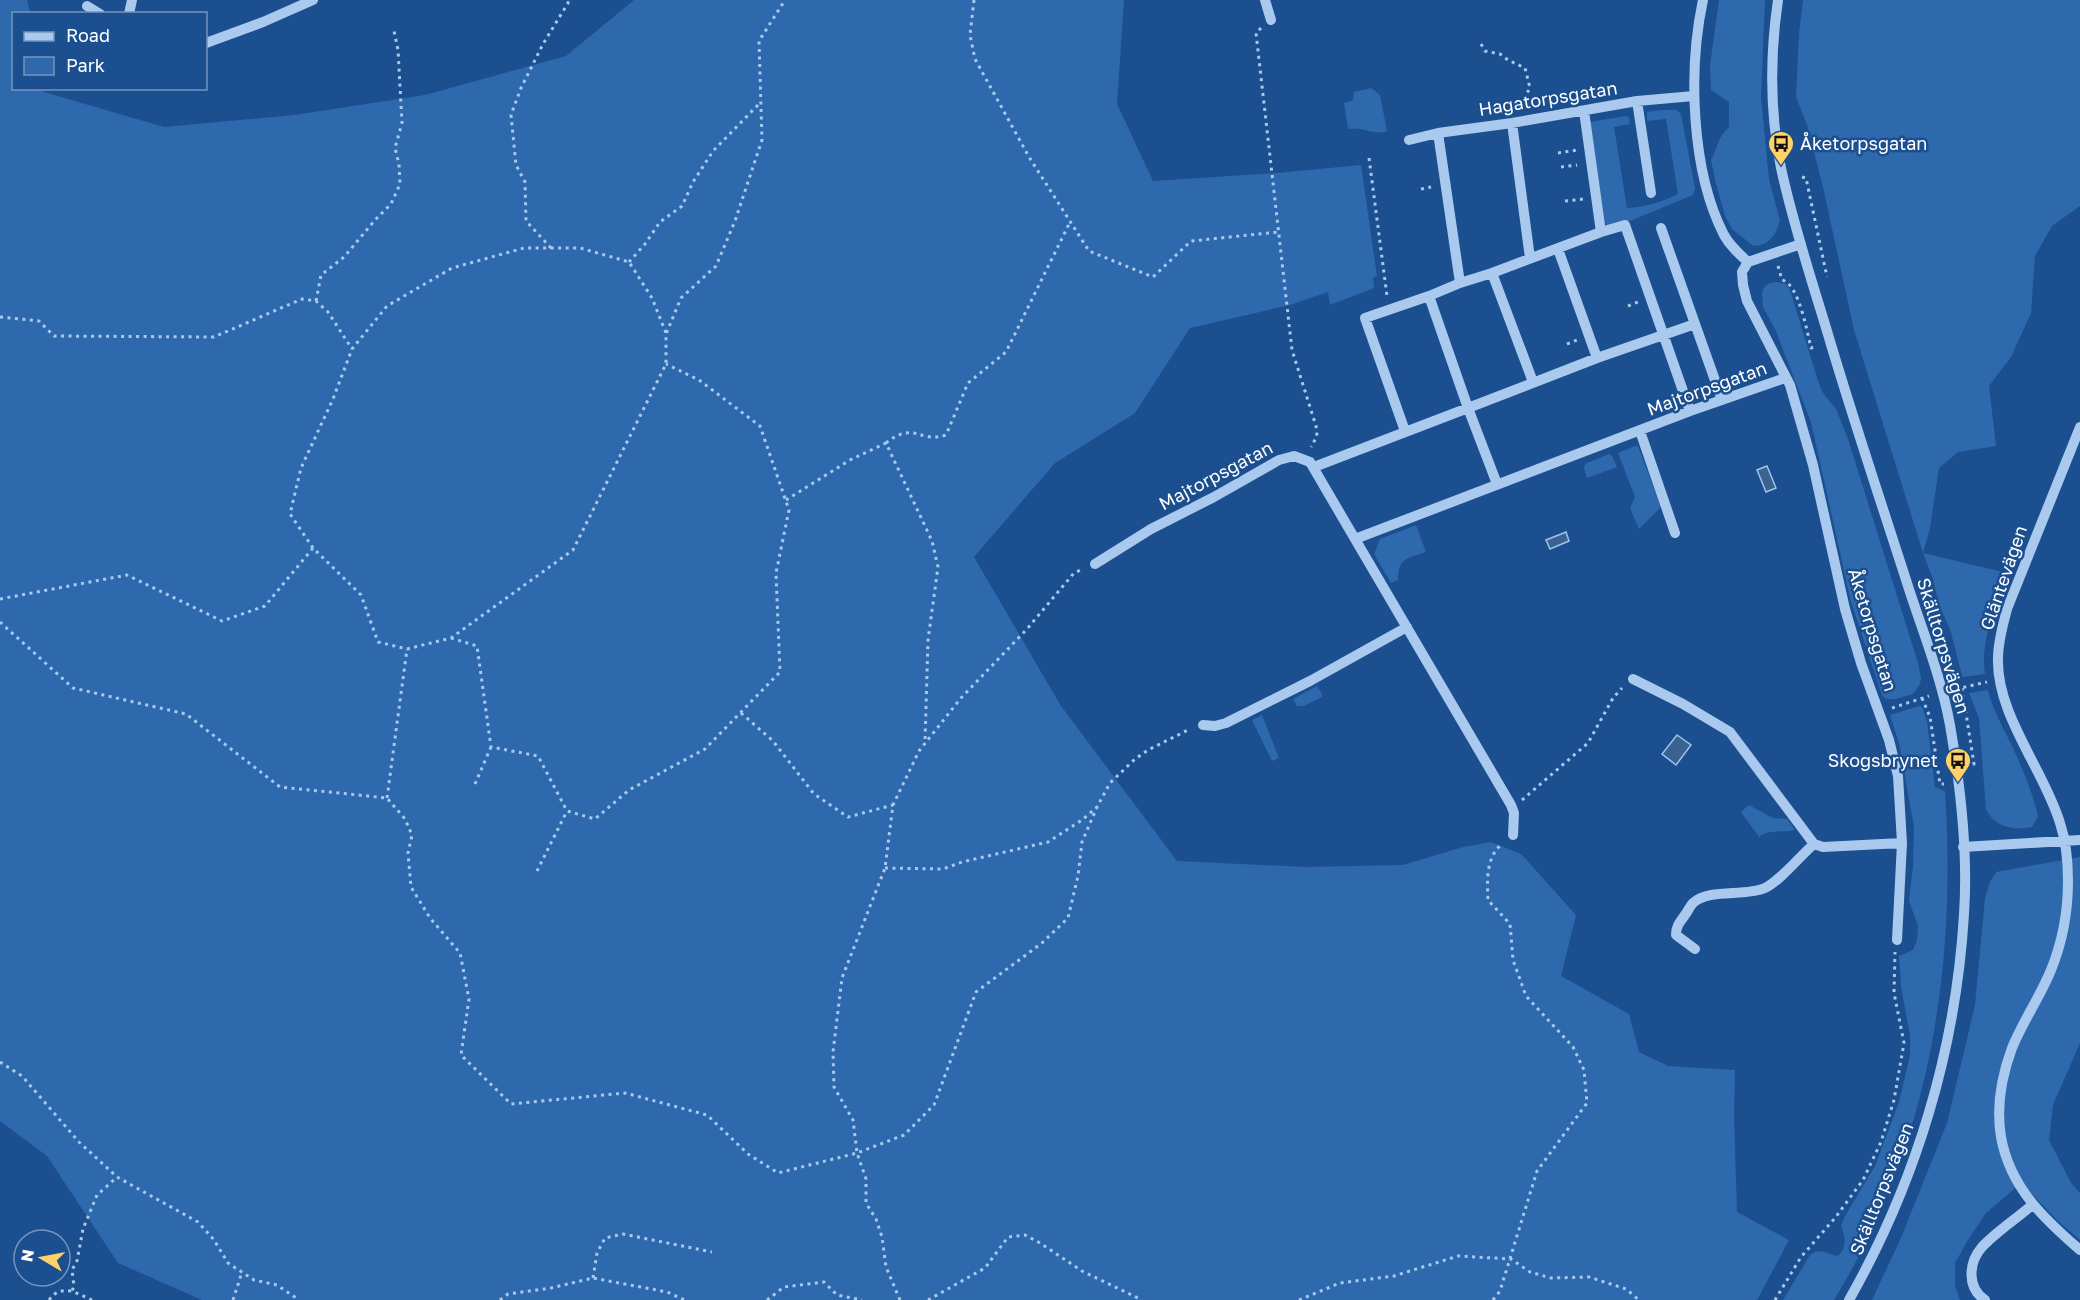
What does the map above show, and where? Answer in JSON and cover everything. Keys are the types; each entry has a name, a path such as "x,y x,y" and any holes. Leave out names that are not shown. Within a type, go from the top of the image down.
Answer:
{"street":[{"path":"207,43 296,4 313,0"},
{"path":"1265,0 1271,20"},
{"path":"1703,0 1695,58 1694,96 1708,198 1725,236 1734,250 1748,262 1801,244"},
{"name":"Skälltorpsvägen","path":"1778,0 1773,45 1774,118 1781,167 1801,244 1849,406 1934,660 1950,724 1963,847 1964,913 1959,965 1951,1017 1930,1111 1914,1161 1882,1240 1849,1300"},
{"path":"87,6 97,12"},
{"name":"Hagatorpsgatan","path":"1409,140 1438,133 1512,123 1637,101 1694,96"},
{"path":"1637,101 1651,193"},
{"path":"1584,111 1601,232"},
{"path":"1512,123 1530,258"},
{"path":"1438,133 1460,283"},
{"path":"1405,431 1365,318 1625,225 1690,411"},
{"path":"1660,228 1722,400"},
{"path":"1558,249 1597,358"},
{"name":"Åketorpsgatan","path":"1748,262 1742,272 1747,301 1790,385 1813,465 1845,609 1898,776 1902,843 1897,940"},
{"path":"1492,273 1533,382"},
{"path":"1429,296 1497,484"},
{"path":"1314,467 1533,382 1695,324"},
{"name":"Majtorpsgatan","path":"1355,539 1690,411 1785,378"},
{"name":"Gläntevägen","path":"2080,427 2007,609 1999,639 1998,659 1999,679 2005,701 2058,815 2068,862 2068,900 2053,967 2013,1047 2000,1094 1998,1119 2001,1139 2010,1168 2032,1205 2080,1250"},
{"name":"Majtorpsgatan","path":"1640,431 1675,533"},
{"name":"Majtorpsgatan","path":"1095,564 1151,529 1284,458 1294,456 1310,462 1512,809 1513,835"},
{"path":"1203,725 1215,726 1226,723 1310,681 1407,627"},
{"path":"1633,679 1683,704 1730,732 1814,844 1823,847 1902,843"},
{"path":"1963,847 2080,840"},
{"path":"1695,949 1676,934 1678,924 1692,903 1701,897 1764,888 1777,879 1814,844"},
{"path":"1985,1300 1979,1296 1971,1283 1972,1267 1980,1249 2032,1205"}],"path":[{"path":"552,248 526,221 525,182 516,165 511,115 538,53 568,0"},
{"path":"666,334 681,298 716,266 735,221 762,140 759,41 785,0"},
{"path":"975,0 970,35 975,59 1029,157 1089,251 1153,277 1191,241 1279,232"},
{"path":"1271,20 1256,33 1292,350 1316,426 1315,442 1303,459"},
{"path":"316,302 321,275 344,257 391,204 400,184 395,148 402,123 398,50 394,31"},
{"path":"1482,44 1485,51 1500,54 1525,68 1530,88 1527,93"},
{"path":"628,262 645,244 660,222 682,206 693,182 713,151 760,102"},
{"path":"1369,158 1389,310"},
{"path":"1802,177 1806,178 1828,285"},
{"path":"786,500 850,460 886,443 897,434 913,432 934,439 946,435 968,383 1006,352 1071,222"},
{"path":"524,248 552,248 580,248 628,262 652,298 666,334 666,364 573,550 452,638 407,649 378,642 360,595 313,548 290,514 301,468 333,399 352,349 387,306 452,268 524,248"},
{"path":"1775,253 1782,280 1791,285 1796,293 1811,348 1814,347"},
{"path":"0,317 39,321 54,336 214,337 302,299 316,302 328,312 352,349"},
{"path":"491,747 538,756 567,811 595,819 629,790 705,749 780,672 776,573 789,510 760,426 699,380 666,364"},
{"path":"886,443 932,541 938,567 928,640 925,744"},
{"path":"0,599 127,576 222,621 265,606 313,548"},
{"path":"900,1300 886,1267 882,1237 876,1219 866,1203 866,1179 857,1153 853,1120 834,1087 832,1052 842,978 885,868 893,805 919,751 961,698 1028,629 1074,573 1095,564"},
{"path":"0,622 73,688 186,714 280,787 387,798 405,819 412,835 408,853 411,887 430,918 460,953 469,999 462,1055 511,1104 625,1093 707,1115 748,1154 778,1173 857,1153 904,1135 934,1105 976,992 1042,943 1068,918 1078,876 1082,842 1110,783 1135,759 1183,731 1203,725"},
{"path":"452,638 477,646 491,747 476,784"},
{"path":"387,798 407,649"},
{"path":"1512,809 1588,743 1613,698 1633,679"},
{"path":"1879,712 1942,692 1999,679"},
{"path":"1962,688 1974,764 1970,764"},
{"path":"1922,698 1930,717 1940,784 1944,784"},
{"path":"741,713 773,741 814,794 848,818 893,805"},
{"path":"885,868 943,869 962,862 1048,842 1083,820 1097,807"},
{"path":"537,872 567,811"},
{"path":"1493,1300 1500,1291 1511,1259 1537,1171 1587,1103 1584,1070 1573,1047 1526,996 1513,960 1510,924 1488,900 1487,879 1493,851 1513,835"},
{"path":"1775,1300 1801,1257 1835,1218 1863,1180 1881,1142 1894,1100 1904,1043 1894,993 1897,940"},
{"path":"0,1062 22,1076 79,1142 117,1177 198,1222 214,1240 228,1263 254,1280 277,1286 299,1300"},
{"path":"72,1291 74,1286 72,1270 77,1261 83,1229 97,1195 117,1177"},
{"path":"593,1278 597,1253 605,1238 623,1234 712,1252"},
{"path":"928,1300 985,1268 1008,1236 1025,1235 1082,1271 1142,1300"},
{"path":"1299,1300 1340,1283 1394,1276 1458,1257 1511,1259 1530,1272 1551,1278 1589,1277 1626,1289 1639,1300"},
{"path":"233,1300 242,1272"},
{"path":"500,1300 508,1294 551,1288 593,1278 667,1292 685,1300"},
{"path":"767,1300 784,1287 824,1282 837,1295 862,1300"},
{"path":"49,1300 54,1293 61,1290 72,1291 90,1300"}],"green space":[{"path":"0,0 27,0 30,12 12,12 12,90 43,90 164,127 294,115 425,95 566,56 634,0 1124,0 1117,104 1153,181 1361,165 1377,276 1373,278 1374,288 1330,305 1328,292 1290,305 1190,328 1135,413 1055,463 974,557 1061,706 1177,861 1305,867 1403,865 1463,847 1491,842 1521,854 1576,915 1561,976 1629,1014 1639,1052 1668,1066 1735,1070 1737,1212 1789,1240 1757,1300 202,1300 118,1263 47,1156 0,1121"},
{"path":"1719,0 1765,0 1761,97 1769,179 1780,221 1775,234 1766,243 1758,246 1752,245 1732,229 1725,216 1711,160 1720,139 1729,127 1729,102 1711,90 1710,66"},
{"path":"1803,0 2080,0 2080,206 2052,226 2035,256 2031,313 2011,357 1989,386 1996,446 1958,452 1939,468 1930,528 1923,553 1854,330 1823,187 1807,125 1796,97"},
{"path":"1371,88 1380,95 1387,131 1348,129 1344,103 1353,100 1354,92"},
{"path":"1676,110 1681,114 1695,188 1693,195 1618,226 1607,226 1590,122 1629,117 1630,124 1614,127 1627,208 1640,207 1678,194 1666,119 1647,121 1647,112"},
{"path":"1777,282 1786,284 1790,290 1819,384 1836,409 1848,439 1918,663 1921,678 1913,694 1896,699 1886,699 1882,695 1851,602 1811,422 1775,329 1763,307 1764,287"},
{"path":"1638,446 1661,507 1639,529 1630,508 1635,497 1618,453"},
{"path":"1609,454 1617,467 1587,478 1585,464"},
{"path":"1416,525 1426,552 1405,560 1400,567 1398,580 1391,583 1374,554 1380,539"},
{"path":"1923,553 2007,573 1987,636 1985,674 1963,677 1950,629 1939,605 1933,579"},
{"path":"1317,686 1322,697 1304,706 1297,706 1293,699"},
{"path":"1988,690 1995,712 2020,763 2033,798 2038,816 2032,827 2012,828 1999,824 1986,809 1979,718 1969,693"},
{"path":"1922,707 1927,721 1935,787 1945,791 1948,858 1946,924 1940,990 1930,1055 1914,1118 1893,1180 1867,1241 1834,1300 1783,1300 1810,1255 1820,1251 1838,1256 1843,1248 1844,1238 1841,1226 1875,1166 1899,1102 1910,1055 1910,1036 1901,987 1899,956 1913,950 1917,940 1918,926 1909,901 1914,827 1899,743 1890,715"},
{"path":"1262,715 1279,758 1272,761 1252,720"},
{"path":"1749,805 1773,818 1787,819 1795,830 1771,832 1759,837 1741,812"},
{"path":"2080,857 2080,1043 2053,1105 2049,1140 2071,1183 2080,1193 2080,1240 2021,1183 1986,1213 1955,1263 1955,1286 1960,1300 1872,1300 1900,1240 1947,1123 1975,1005 1985,898 1990,882 1996,872"}],"shaded area":[{"path":"1767,466 1776,488 1766,492 1757,470"},
{"path":"1566,532 1569,541 1550,549 1546,540"},
{"path":"1677,735 1691,745 1676,765 1662,754"}],"place":[{"name":"Åketorpsgatan","path":"1781,167"},
{"name":"Skogsbrynet","path":"1958,784"}]}
